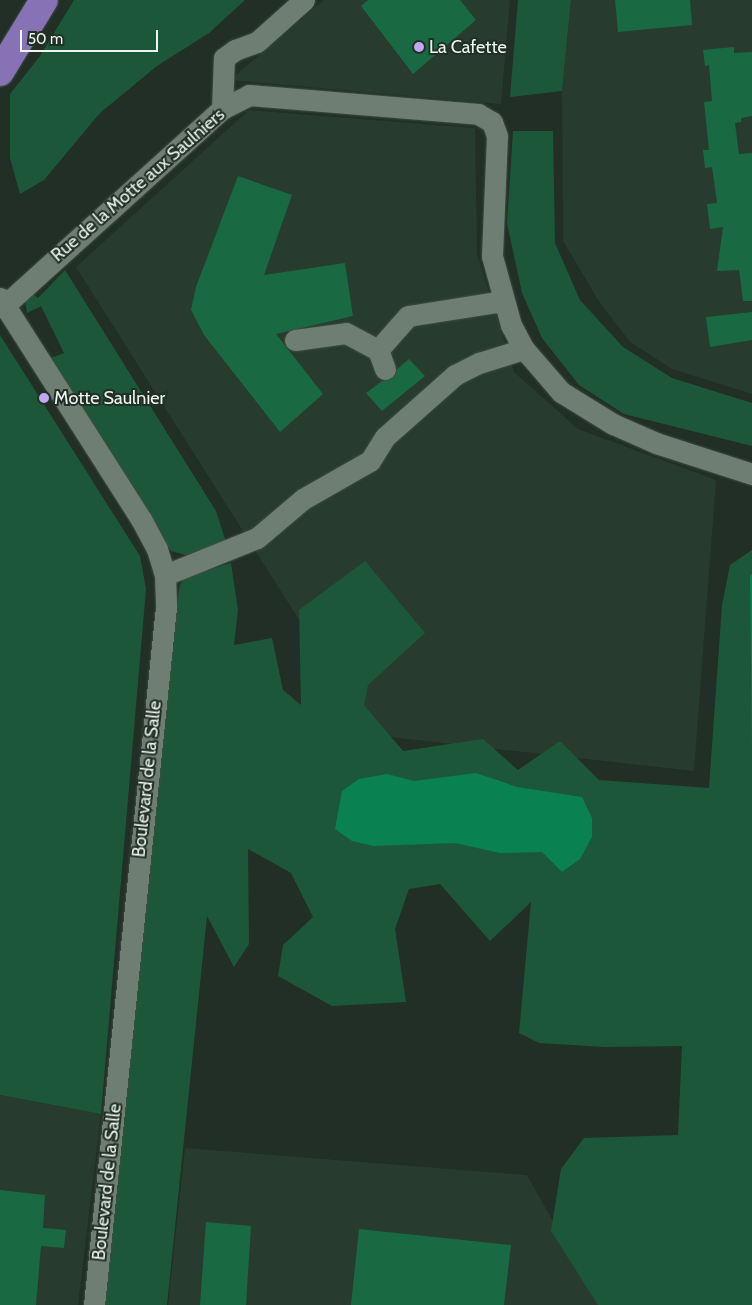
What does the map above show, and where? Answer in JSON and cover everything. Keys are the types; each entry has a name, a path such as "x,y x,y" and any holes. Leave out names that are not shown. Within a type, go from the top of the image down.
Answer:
{"main road":[{"path":"0,38 24,0"},
{"path":"0,72 44,0"}],"street":[{"path":"222,109 224,58 234,50 257,42 304,0"},
{"name":"Rue de la Motte aux Saulniers","path":"3,301 222,109 249,95 263,94 460,111 478,114 492,122 498,136 492,256 504,300"},
{"path":"295,340 346,333 381,359 408,316 504,300 511,325 524,349 561,392 613,424 656,443 752,474"},
{"name":"Boulevard de la Salle","path":"3,301 37,359 141,519 157,549 165,575 166,607 94,1305"},
{"path":"165,575 257,538 303,500 370,461 385,437 455,375 479,362 524,349"}],"shaded area":[{"path":"74,0 245,0 209,33 157,66 100,113 44,180 20,194 10,158 10,94 40,56"},
{"path":"324,0 510,0 501,104 230,80"},
{"path":"518,0 571,0 562,91 510,97"},
{"path":"571,0 752,0 752,394 672,369 630,342 600,303 563,241 562,91"},
{"path":"249,110 475,128 477,254 514,372 578,429 716,480 694,771 372,735 76,267"},
{"path":"513,131 553,131 555,243 580,300 623,347 672,378 752,403 752,446 624,414 579,385 542,338 522,293 507,223"},
{"path":"65,270 216,511 226,542 186,555 171,551 48,359 64,353 41,306 27,313 25,300 32,293 38,298"},
{"path":"0,335 140,556 146,589 101,1114 0,1095"},
{"path":"752,550 752,1305 598,1305 551,1231 561,1169 584,1138 678,1135 682,1046 605,1047 539,1043 519,1033 531,902 490,941 440,884 409,889 395,929 406,1002 332,1006 278,976 283,945 313,917 291,873 248,849 249,944 234,967 207,916 167,1305 104,1305 166,670 180,585 185,577 231,563 238,610 234,645 272,638 283,690 301,705 299,610 365,561 425,633 368,685 364,705 403,751 483,739 518,770 560,741 599,780 709,788 722,605 730,565"},
{"path":"752,574 752,748 750,576"},
{"path":"476,773 517,787 582,797 592,818 592,837 580,859 562,872 542,852 500,853 455,843 373,846 352,841 335,829 342,791 359,779 387,774 414,781"},
{"path":"0,1095 101,1114 78,1305 0,1305"},
{"path":"185,1148 527,1175 600,1305 168,1305"}],"building":[{"name":"La Cafette","path":"368,0 460,0 476,20 413,74 361,6"},
{"path":"615,0 690,0 692,25 618,32"},
{"path":"734,47 734,53 752,52 752,116 741,118 741,122 735,123 739,154 752,153 752,301 743,301 739,270 717,271 723,227 710,229 707,204 717,203 712,167 705,168 703,150 709,150 704,102 712,101 709,65 705,66 703,50"},
{"path":"238,176 292,195 264,275 345,263 353,316 276,334 323,394 280,432 204,335 191,310 196,287"},
{"path":"752,312 752,340 710,347 706,317"},
{"path":"409,359 425,376 382,411 366,393 382,381 394,377 397,369"},
{"path":"0,1190 45,1195 43,1228 66,1230 64,1248 41,1246 36,1305 0,1305"},
{"path":"206,1222 251,1226 246,1305 200,1305"},
{"path":"359,1229 511,1245 504,1305 351,1305"}],"place":[{"name":"La Cafette","path":"419,47"},
{"name":"Motte Saulnier","path":"44,398"}]}
